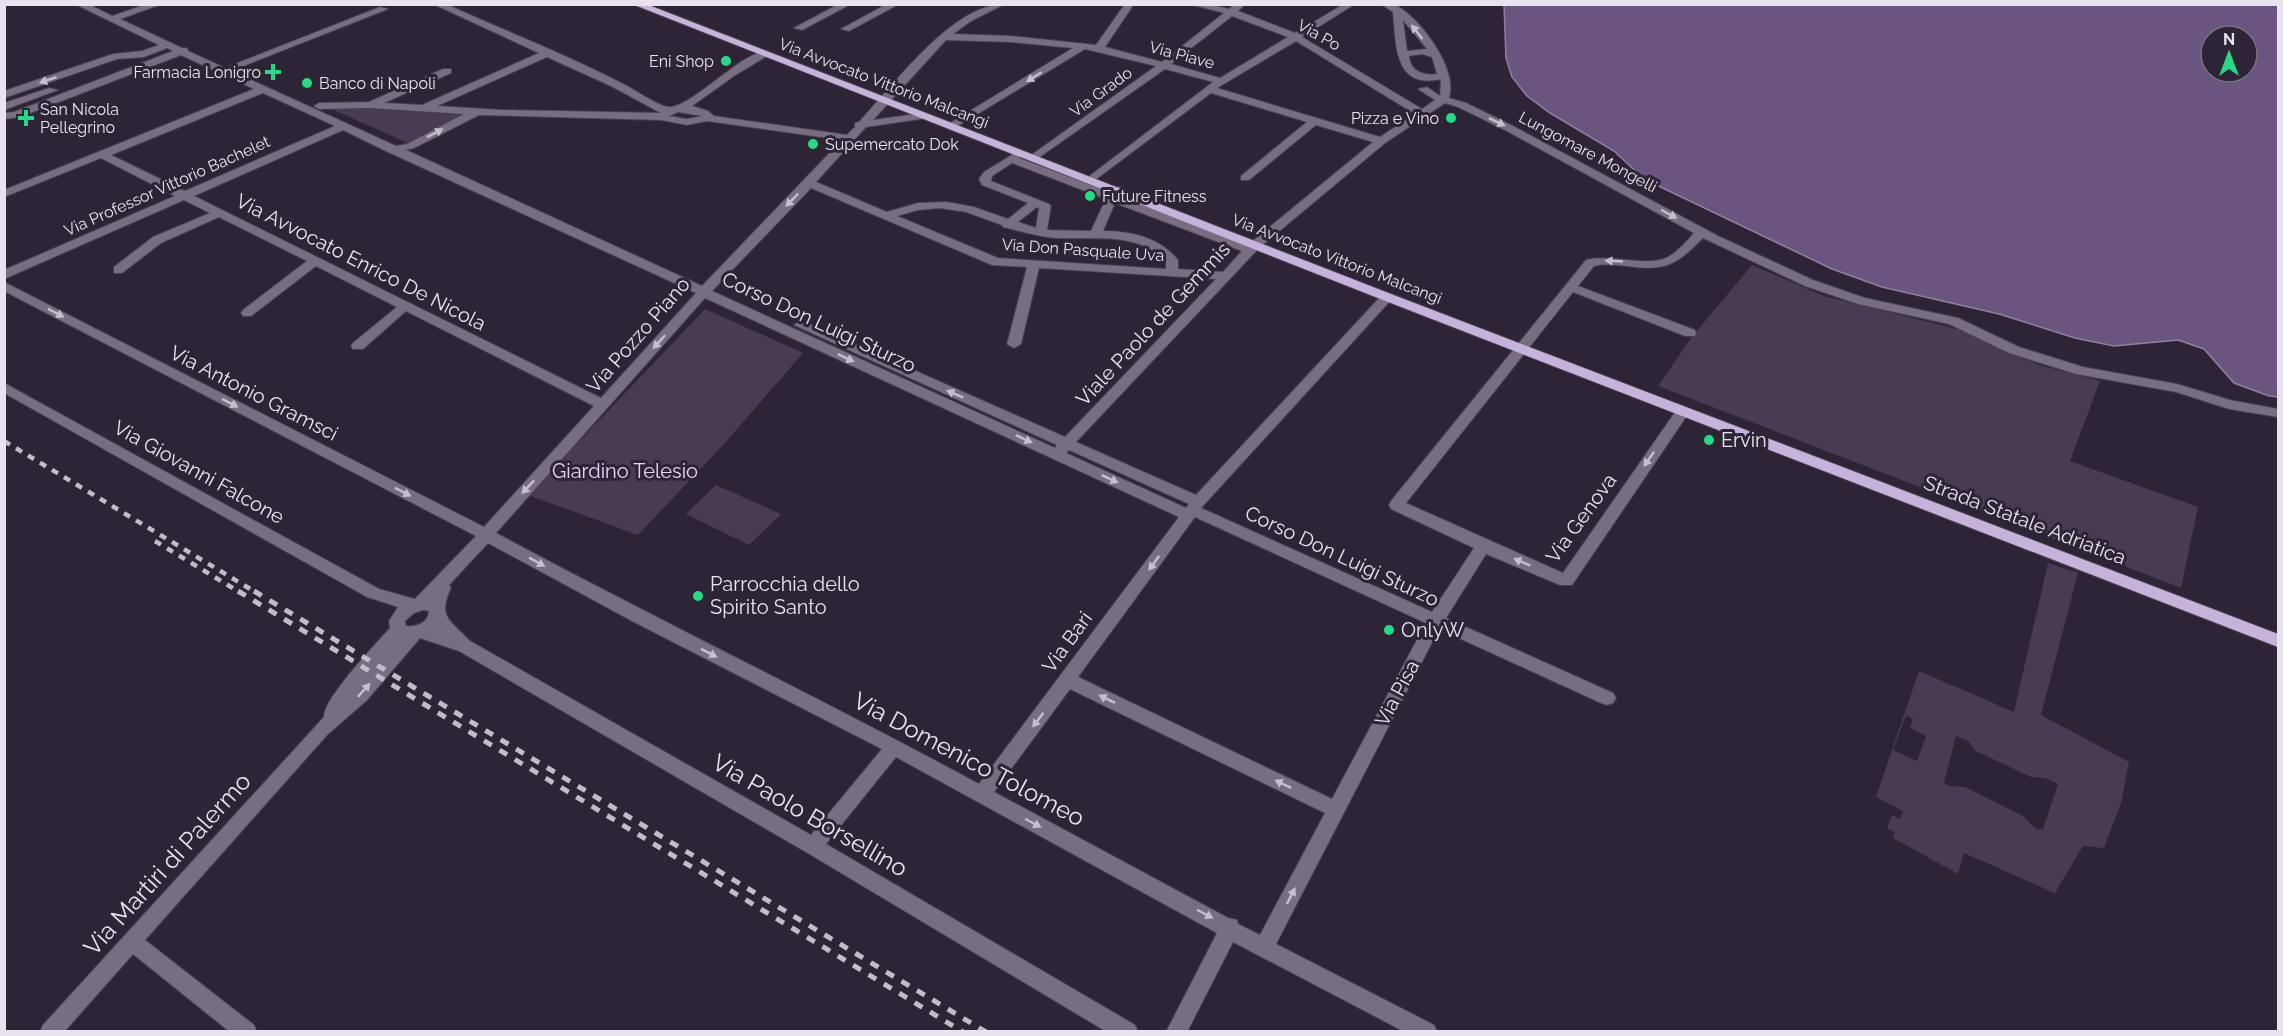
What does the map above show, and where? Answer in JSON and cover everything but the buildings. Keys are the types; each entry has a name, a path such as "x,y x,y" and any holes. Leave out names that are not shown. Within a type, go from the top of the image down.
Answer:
{"main road":[{"name":"Via Avvocato Vittorio Malcangi","path":"636,4 951,127 1016,156 1034,158 1091,180 1114,194"},
{"name":"Via Avvocato Vittorio Malcangi","path":"1252,248 1387,297 1757,439"},
{"name":"Strada Statale Adriatica","path":"1757,439 2278,640"}],"street":[{"path":"80,4 167,45 180,46"},
{"name":"Corso Don Luigi Sturzo","path":"102,4 261,89 392,150 1062,449 1607,698"},
{"path":"111,19 158,4"},
{"path":"372,4 383,9"},
{"path":"235,66 396,4"},
{"path":"437,4 615,84 665,115 669,120 698,121 708,118 848,138"},
{"path":"799,28 847,4"},
{"path":"846,29 895,4"},
{"name":"Via Pozzo Piano","path":"321,730 361,695 407,629 404,611 426,609 450,575 485,534 707,289 809,183 943,37 968,19 1001,4"},
{"path":"1099,48 1130,4"},
{"name":"Via Po","path":"1193,4 1231,12 1296,38 1421,112"},
{"name":"Via Grado","path":"1034,158 1164,65 1241,4"},
{"path":"1221,81 1351,4"},
{"path":"1385,4 1397,9 1436,55 1447,78 1448,89 1444,99"},
{"path":"1397,9 1403,58 1423,89 1426,98 1421,112"},
{"name":"Via Piave","path":"943,37 1011,39 1099,48 1221,81"},
{"path":"4,107 132,62 144,54 167,45"},
{"path":"4,116 16,115 107,79 180,46"},
{"name":"Corso Don Luigi Sturzo","path":"180,46 192,46 707,289"},
{"path":"951,127 1084,46"},
{"path":"1403,58 1412,52 1422,51 1436,55"},
{"path":"4,95 122,55 144,54"},
{"path":"423,108 546,54"},
{"path":"319,106 370,105 477,112 665,115 682,109 730,74 764,54"},
{"path":"1409,70 1424,78 1433,78 1441,76 1442,66"},
{"path":"83,68 107,79"},
{"path":"370,105 447,71"},
{"name":"Via Piave","path":"1209,89 1221,81"},
{"path":"4,194 273,84"},
{"path":"1091,180 1209,89"},
{"name":"Via Piave","path":"1209,89 1382,141"},
{"name":"Lungomare Mongelli","path":"1423,89 1509,128 1714,239 1809,283 1862,301 1953,321 2014,350 2070,368 2178,388 2229,404 2278,413"},
{"name":"Viale Paolo de Gemmis","path":"1062,449 1252,248 1382,141 1421,112 1436,106 1444,99"},
{"path":"682,109 706,113 708,118"},
{"path":"392,150 410,147 477,112"},
{"path":"860,125 923,116"},
{"path":"1245,178 1314,121"},
{"name":"Via Professor Vittorio Bachelet","path":"4,275 343,126"},
{"name":"Via Avvocato Enrico De Nicola","path":"101,154 604,405"},
{"path":"1016,156 988,174 985,179 986,183 1045,206 1041,233"},
{"name":"Via Avvocato Vittorio Malcangi","path":"1016,156 1252,248"},
{"name":"Via Don Pasquale Uva","path":"809,183 996,262 1226,276"},
{"path":"1096,233 1114,194"},
{"path":"1007,225 1035,203"},
{"path":"889,215 922,206 946,205 967,208 1007,225 1041,233 1096,233 1141,240 1164,249 1172,260 1172,272"},
{"path":"118,270 157,240 219,213"},
{"path":"1483,546 1396,505 1526,350 1570,288 1594,261 1657,264 1668,262 1702,232"},
{"path":"247,314 315,261"},
{"path":"1014,344 1033,266"},
{"name":"Via Antonio Gramsci","path":"4,286 485,534"},
{"path":"1570,288 1690,333"},
{"name":"Via Bari","path":"982,795 1193,509 1387,297"},
{"path":"358,346 405,306"},
{"name":"Via Giovanni Falcone","path":"4,387 373,593 426,609"},
{"name":"Via Genova","path":"1483,546 1566,581 1683,411"},
{"name":"Via Domenico Tolomeo","path":"485,534 639,618 894,747 1230,927 1264,948 1427,1032"},
{"name":"Via Pisa","path":"1264,948 1435,621 1483,546"},
{"name":"Via Giovanni Falcone","path":"373,593 407,629"},
{"name":"Via Pozzo Piano","path":"407,629 431,625 426,609"},
{"name":"Via Paolo Borsellino","path":"426,609 464,646 813,846 1128,1032"},
{"name":"Via Paolo Borsellino","path":"407,629 464,646"},
{"path":"1068,680 1335,810"},
{"name":"Via Martiri di Palermo","path":"50,1032 321,730"},
{"path":"813,846 894,747"},
{"path":"1176,1032 1230,927"},
{"path":"131,941 247,1032"}],"green space":[{"path":"327,107 470,113 410,144"},
{"path":"1752,265 1824,296 1961,330 2039,365 2100,381 2070,461 2198,507 2181,588 1658,386 1691,338"},
{"name":"Giardino Telesio","path":"705,309 803,353 725,443 638,535 528,495"},
{"path":"716,485 781,514 749,545 686,514"},
{"path":"2048,563 2078,573 2041,715 2129,762 2121,803 2104,848 2083,846 2055,893 1964,853 1958,874 1893,838 1895,832 1887,828 1892,815 1900,819 1903,811 1876,797 1919,671 2014,712","holes":["1906,715 1913,719 1910,728 1926,736 1917,761 1893,750","1956,736 1968,741 1976,751 2031,777 2045,778 2058,784 2043,829 2036,829 2023,816 1965,787 1949,786 1944,783"]}],"shaded area":[{"path":"1504,5 2278,5 2278,397 2234,383 2204,349 2178,340 2114,346 2075,338 1999,314 1882,287 1832,269 1644,179 1614,151 1550,113 1527,96 1512,77 1506,58"}],"railway":[{"path":"4,441 257,593"},
{"path":"155,541 241,593"},
{"path":"238,591 963,1032"},
{"path":"254,591 986,1032"}],"place":[{"name":"Eni Shop","path":"726,61"},
{"name":"Farmacia Lonigro","path":"273,72"},
{"name":"Banco di Napoli","path":"307,83"},
{"name":"San Nicola Pellegrino","path":"26,118"},
{"name":"Pizza e Vino","path":"1451,118"},
{"name":"Supemercato Dok","path":"813,144"},
{"name":"Future Fitness","path":"1090,196"},
{"name":"Ervin","path":"1709,440"},
{"name":"Parrocchia dello Spirito Santo","path":"698,596"},
{"name":"OnlyW","path":"1389,630"}]}
